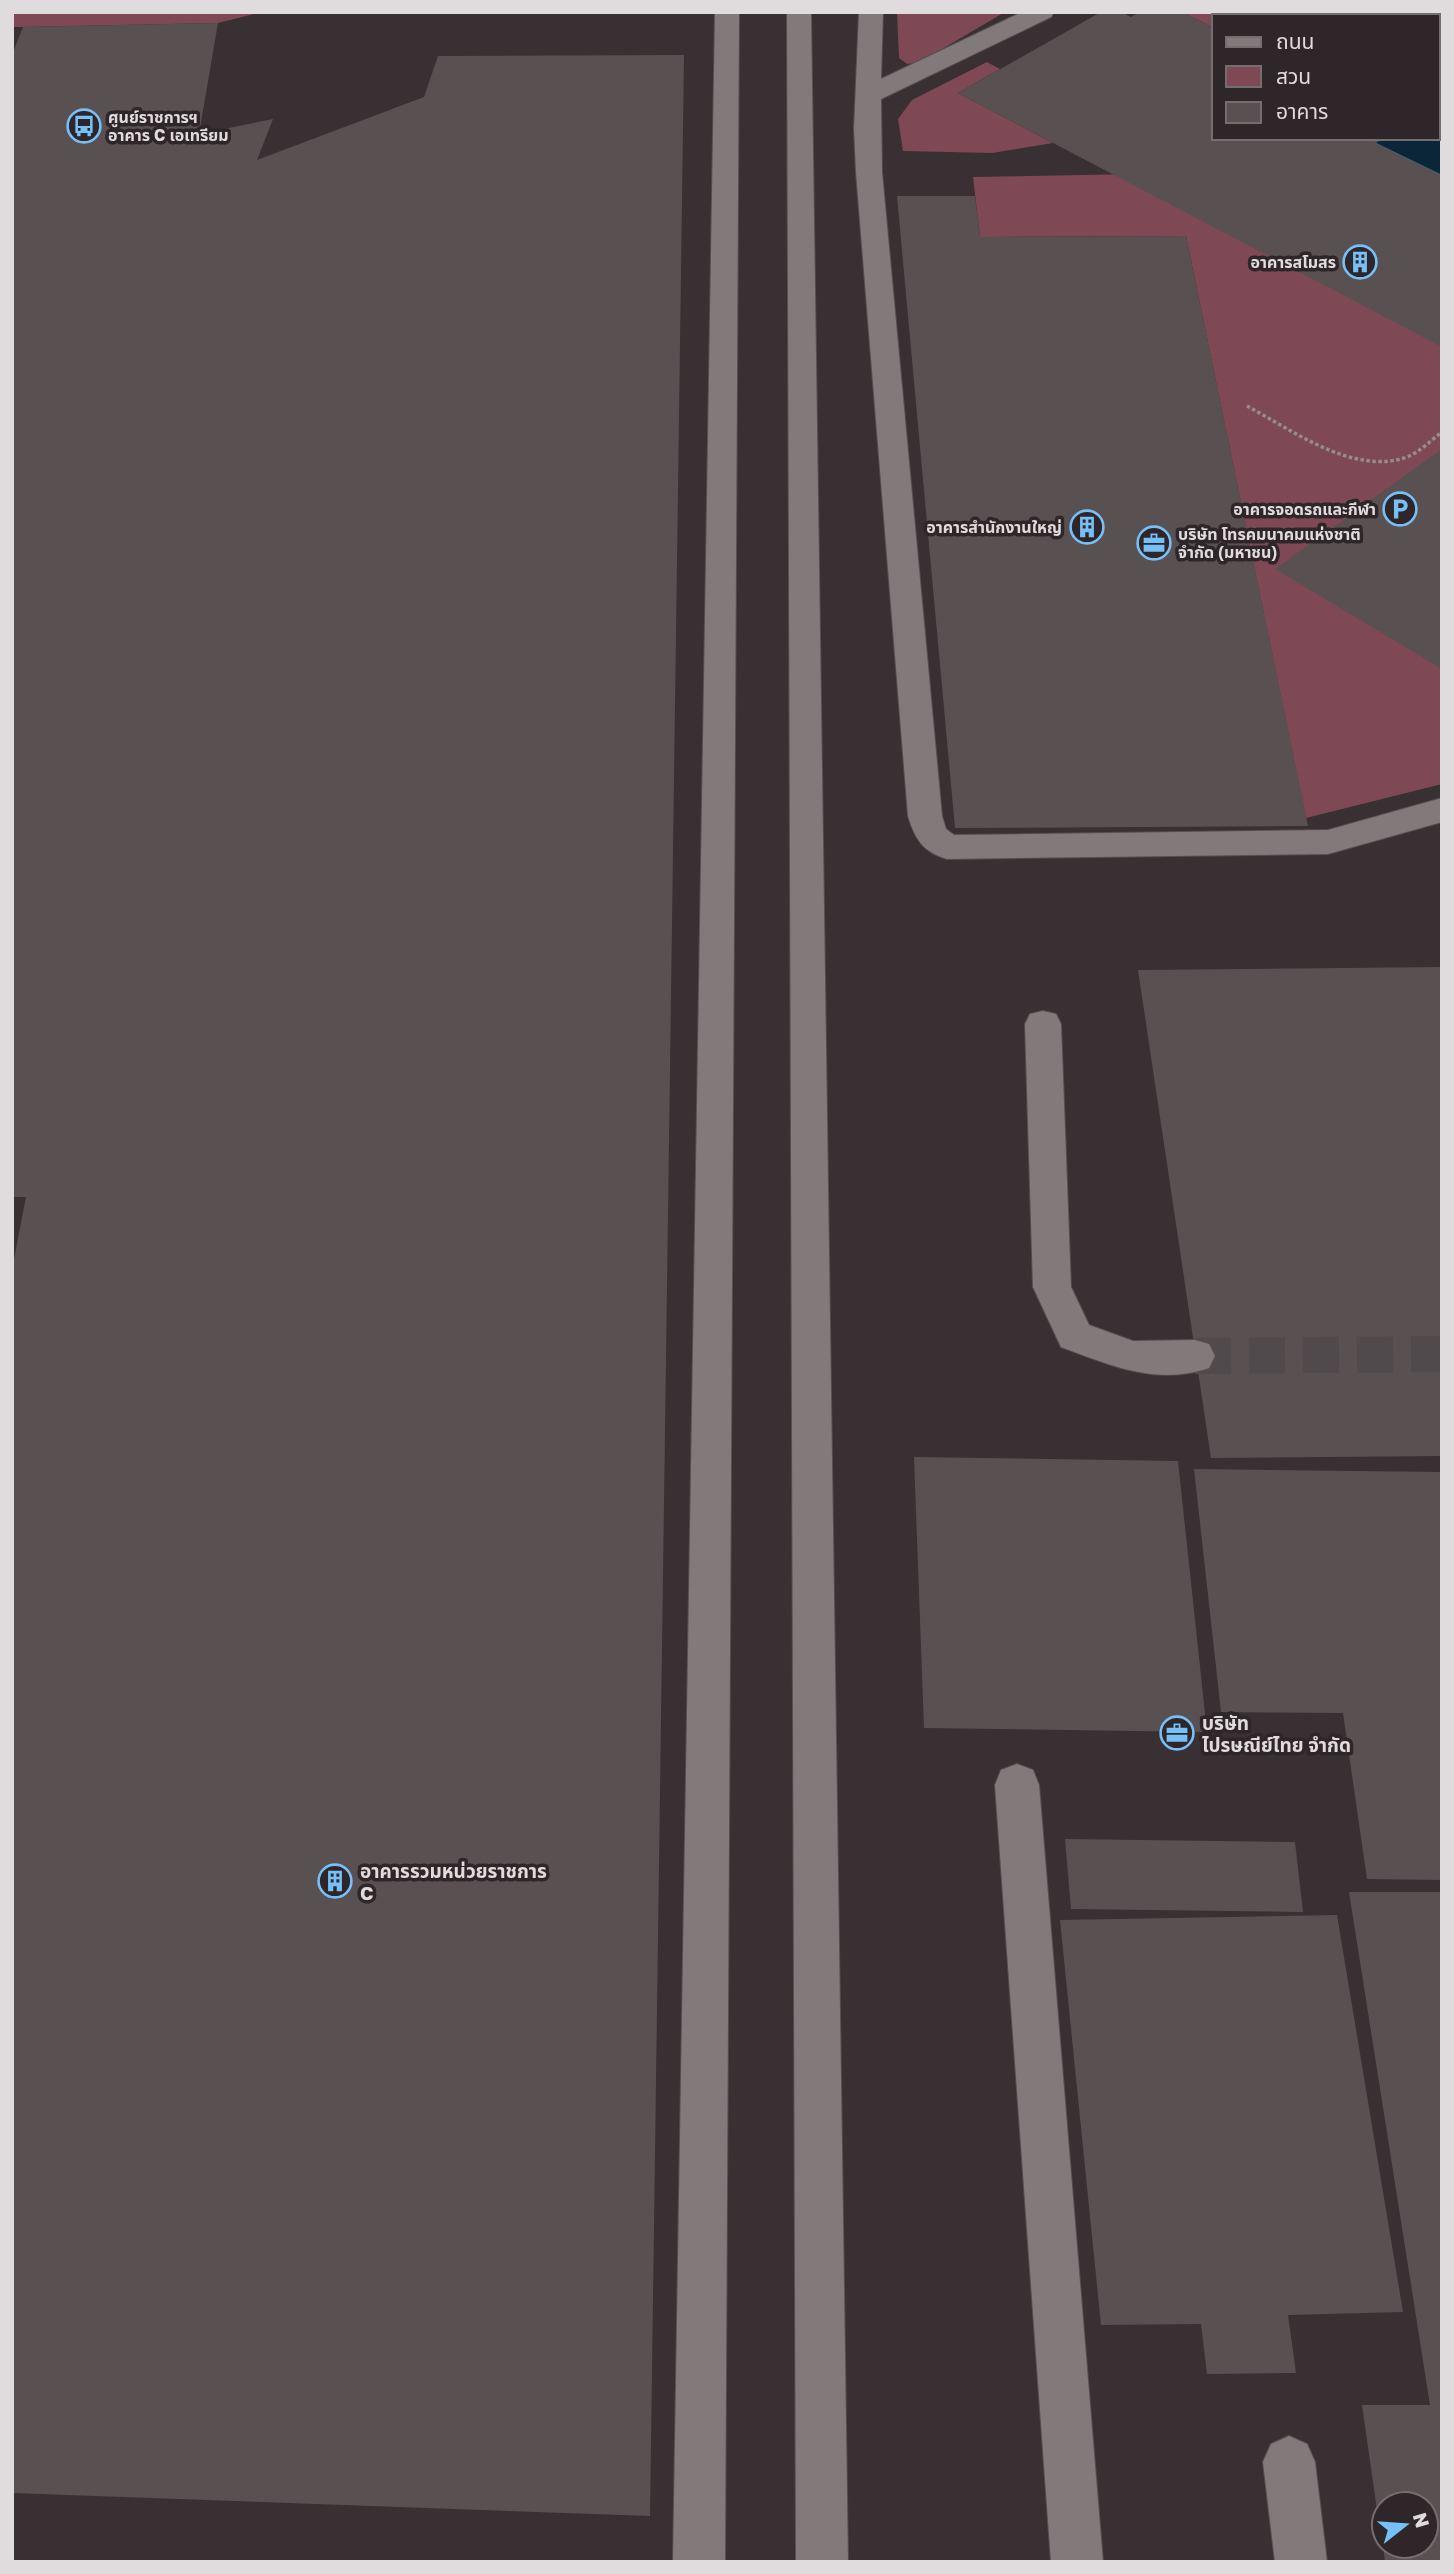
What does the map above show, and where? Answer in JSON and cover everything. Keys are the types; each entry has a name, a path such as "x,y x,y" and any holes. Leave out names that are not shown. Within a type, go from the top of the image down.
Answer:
{"street":[{"path":"699,2562 727,12"},
{"path":"799,12 822,2562"},
{"path":"871,12 869,172 925,816 931,835 947,847 1328,842 1442,810"},
{"path":"868,95 1042,12"},
{"path":"1043,1024 1052,1287 1075,1336 1133,1357 1195,1356"},
{"path":"1017,1785 1077,2562"},
{"path":"1289,2462 1301,2562"}],"path":[{"path":"1247,405 1351,458 1378,464 1408,457 1442,432"}],"green space":[{"path":"12,12 262,12 218,23 12,27"},
{"path":"897,12 1005,12 920,62 907,64 899,58"},
{"path":"1182,12 1442,12 1442,104 1440,14 1212,14 1212,27"},
{"path":"987,62 1000,69 958,93 1053,143 992,153 903,151 898,119 912,100"},
{"path":"1189,173 1442,222 1442,784 1306,818 1186,236 980,237 973,177"}],"water":[{"path":"1442,131 1442,176 1374,143 1379,140 1440,140"}],"building":[{"name":"อาคารสโมสร","path":"1101,12 1121,12 1131,17 1140,12 1182,12 1212,27 1212,140 1379,140 1374,143 1442,176 1442,347 958,93"},
{"name":"อาคารรวมหน่วยราชการ C","path":"218,23 199,134 273,119 257,160 424,97 438,56 684,55 650,2516 12,2493 12,1269 26,1197 12,1197 12,55 23,27"},
{"name":"อาคารสำนักงานใหญ่","path":"897,196 975,196 980,237 1186,236 1308,826 955,828"},
{"name":"อาคารจอดรถและกีฬา","path":"1442,449 1442,669 1275,569"},
{"path":"1442,967 1442,1456 1211,1458 1138,970"},
{"path":"914,1457 1178,1461 1207,1732 924,1728"},
{"path":"1194,1469 1442,1472 1442,1880 1367,1879 1343,1713 1221,1712"},
{"path":"1065,1839 1295,1842 1303,1912 1071,1909"},
{"path":"1349,1892 1442,1892 1442,2562 1385,2562 1440,2560 1440,2490 1374,2490 1362,2405 1430,2405"},
{"path":"1337,1915 1403,2312 1288,2315 1296,2373 1207,2374 1201,2324 1101,2325 1060,1920"}],"tunnel":[{"path":"1195,1356 1442,1354"}],"place":[{"name":"ศูนย์ราชการฯ อาคาร C เอเทรียม","path":"84,126"},
{"name":"อาคารสโมสร","path":"1360,262"},
{"name":"อาคารจอดรถและกีฬา","path":"1400,509"},
{"name":"อาคารสำนักงานใหญ่","path":"1087,527"},
{"name":"บริษัท โทรคมนาคมแห่งชาติ จำกัด (มหาชน)","path":"1154,543"},
{"name":"บริษัท ไปรษณีย์ไทย จำกัด","path":"1177,1733"},
{"name":"อาคารรวมหน่วยราชการ C","path":"335,1881"}]}
